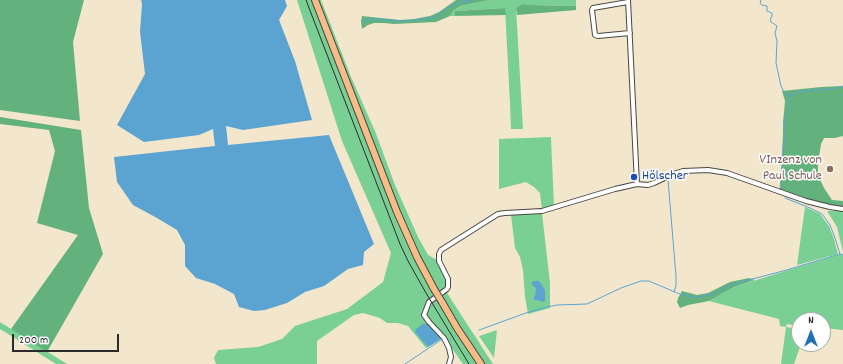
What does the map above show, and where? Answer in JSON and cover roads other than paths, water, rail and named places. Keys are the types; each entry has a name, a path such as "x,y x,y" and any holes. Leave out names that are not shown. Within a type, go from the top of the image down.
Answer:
{"main road":[{"path":"315,0 396,212 434,289 481,364"}],"street":[{"path":"630,33 595,35 593,8 628,1 630,33 638,184"},
{"path":"449,364 451,355 448,345 444,338 424,315 429,302 448,287 448,279 439,261 439,254 441,250 498,214 542,211 615,189 638,184 648,185 683,171 716,171 731,174 806,202 843,209"}],"water":[{"path":"141,0 285,0 287,6 279,20 295,61 312,120 243,130 226,126 228,145 329,135 374,244 364,252 363,265 348,269 324,286 305,292 287,303 265,310 254,311 239,307 234,294 215,284 196,278 185,266 185,245 177,230 133,205 117,182 114,157 215,146 213,129 199,135 144,142 117,125 145,74 140,32"},
{"path":"539,281 545,290 545,301 543,302 533,299 536,290 532,285 532,282"},
{"path":"423,324 427,324 441,339 428,347 415,332 416,329"}],"waterway":[{"path":"363,22 374,19 402,21 426,19 437,16 448,8 461,2 473,0"},
{"path":"761,0 760,3 767,6 767,11 772,13 770,20 771,22 777,26 775,33 777,41 776,63 781,86 785,94 791,96 788,103 789,112 784,120 785,135 780,190"},
{"path":"791,96 802,91 832,89 843,86"},
{"path":"668,180 676,276 676,286 674,292"},
{"path":"785,198 822,214 830,225 840,254 843,255"},
{"path":"479,330 547,307 557,305 587,304 621,288 641,281 649,281 682,295 696,297 711,295 733,284 840,254"},
{"path":"405,364 441,340"}],"railway":[{"path":"306,0 400,244 426,293 469,364"}],"place":[{"name":"VInzenz von Paul Schule","path":"830,169"},
{"name":"Hölscher","path":"634,177"}]}
